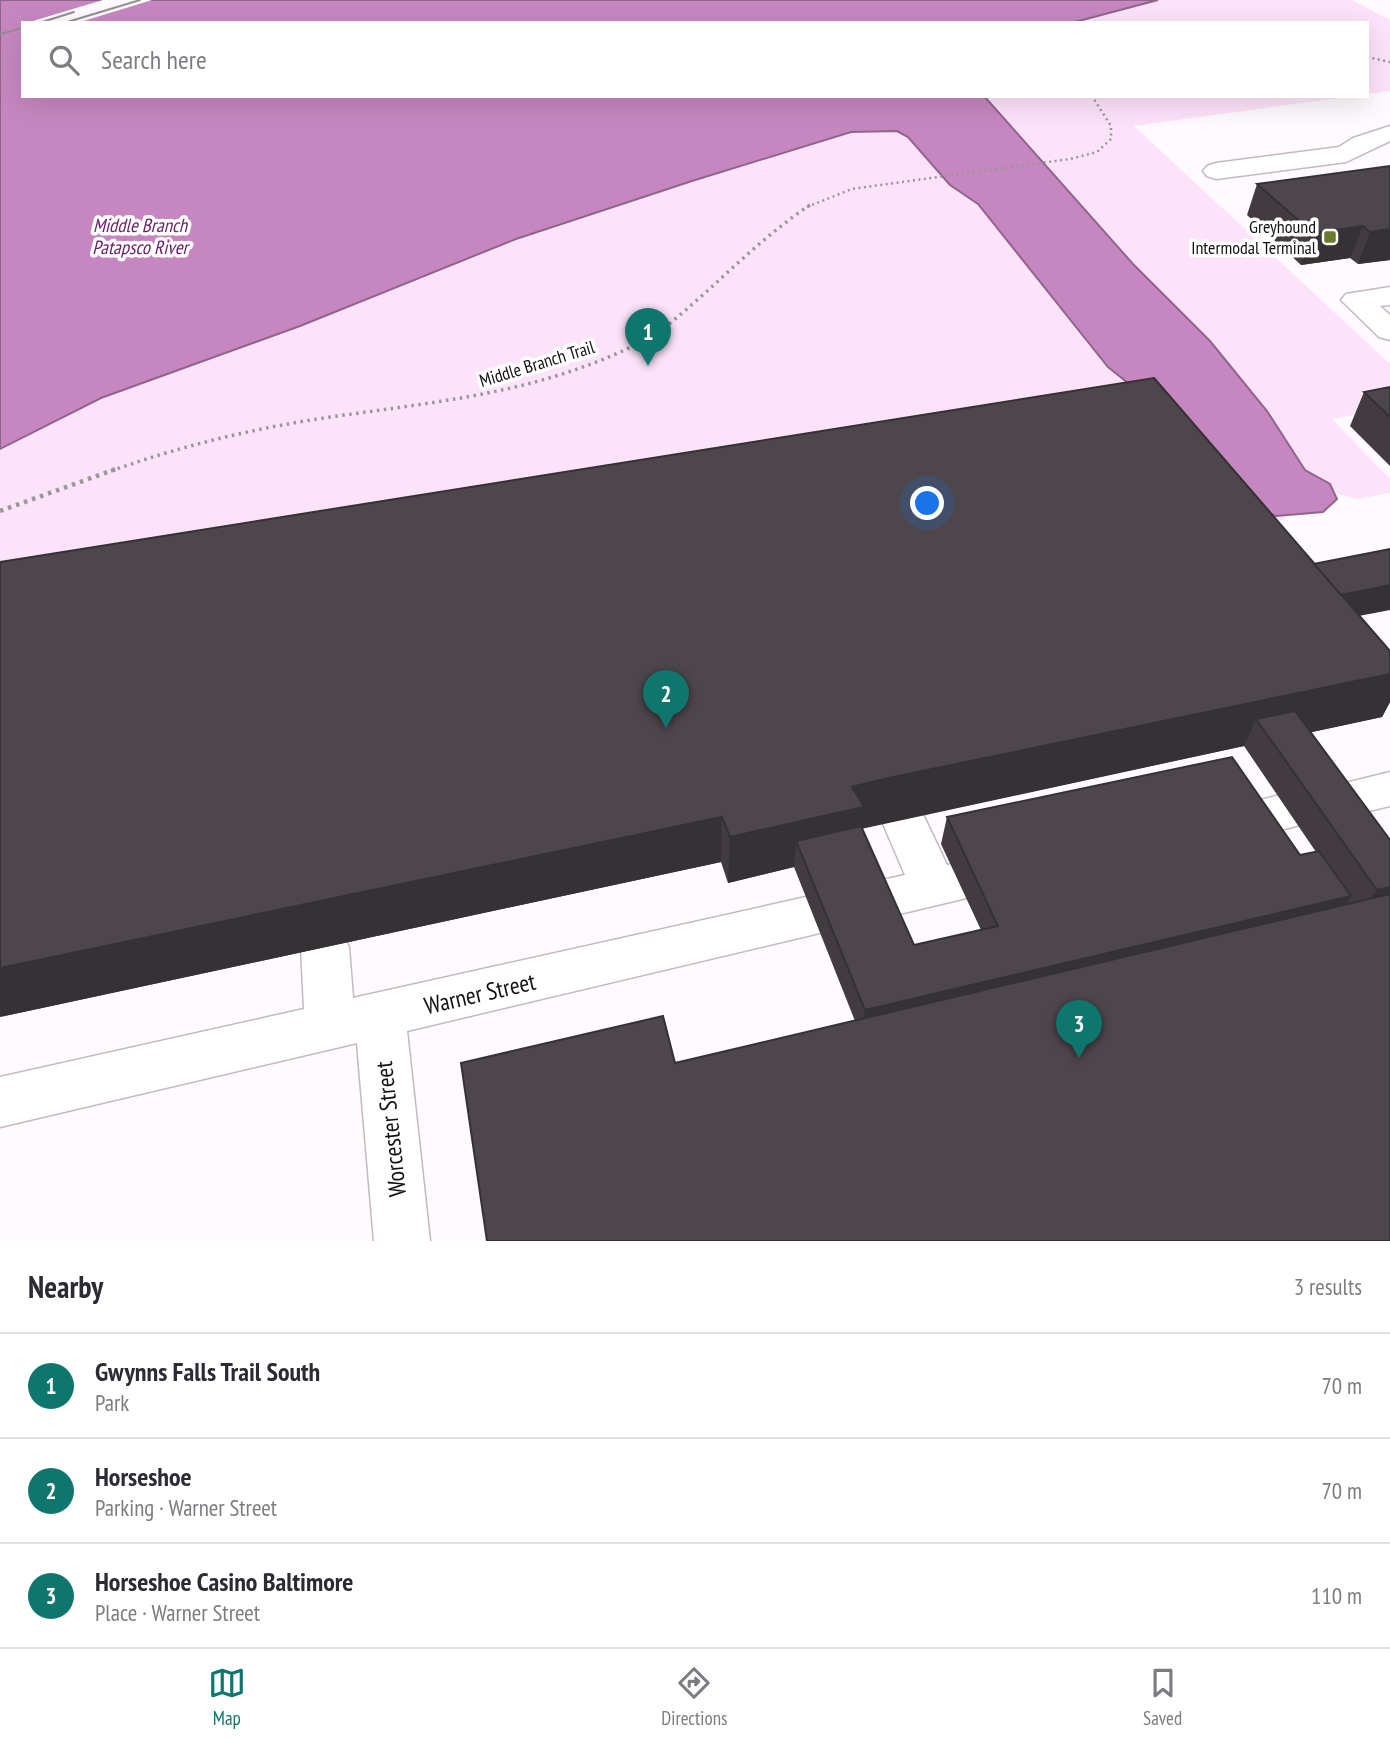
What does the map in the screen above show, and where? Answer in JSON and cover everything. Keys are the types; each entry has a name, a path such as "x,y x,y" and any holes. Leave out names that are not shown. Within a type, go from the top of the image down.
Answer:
{"street":[{"path":"1216,171 1346,154 1362,143 1390,133"},
{"path":"1390,273 1347,280 1343,284 1346,290 1390,331"},
{"path":"1356,300 1390,296"},
{"path":"1274,807 1390,789"},
{"name":"Warner Street","path":"0,1102 947,885 903,819"},
{"path":"325,947 330,1027"},
{"name":"Worcester Street","path":"380,1016 402,1241"}],"path":[{"path":"1369,57 1390,62"},
{"name":"Middle Branch Trail","path":"0,511 148,458 243,432 318,418 404,409 479,397 590,365 643,341 673,321 786,220 813,203 852,189 1070,159 1097,152 1111,139 1111,126 1093,98"}],"shaded area":[{"path":"1158,0 1352,0 1390,20 1390,91 1369,94 1369,21 1079,21"},
{"path":"986,98 1338,98 1134,126 1390,364 1390,408 1332,419 1390,479 1390,493 1358,499 1337,494 1330,484 1305,470 1210,341 1133,264"},
{"path":"897,131 908,137 950,185 978,204 1108,367 1163,411 1275,516 1288,517 1253,534 0,601 0,449 14,441 101,398 516,239 851,132"}],"water":[{"name":"Middle Branch Patapsco River","path":"0,0 1158,0 1079,21 21,21 21,98 986,98 1133,264 1210,341 1267,411 1305,470 1330,484 1337,499 1323,512 1276,516 1236,501 1163,411 1108,367 978,204 950,185 908,137 897,131 851,132 516,239 300,326 101,398 0,449"}],"pier":[{"path":"103,0 152,0 84,21 33,21"}],"building":[{"path":"1390,166 1390,229 1370,232 1363,226 1313,233 1257,184"},
{"path":"1154,378 1390,651 1390,674 879,780 852,787 864,807 730,837 722,817 0,968 0,562"},
{"path":"1390,387 1390,417 1364,392"},
{"path":"1390,549 1390,585 1341,595 1314,564"},
{"path":"1295,711 1390,840 1390,887 1377,890 1256,719"},
{"path":"1232,757 1300,855 1319,851 1351,896 865,1010 796,841 861,826 914,945 998,926 947,817"},
{"path":"1390,894 1390,1241 487,1241 461,1063 663,1016 675,1063"}],"tram line":[{"path":"71,21 140,0"},
{"path":"45,21 74,12"},
{"path":"0,34 21,29"}],"place":[{"name":"Greyhound Intermodal Terminal","path":"1330,237"},
{"name":"Gwynns Falls Trail South","path":"648,366"},
{"name":"Horseshoe","path":"666,728"},
{"name":"Horseshoe Casino Baltimore","path":"1079,1058"}]}
